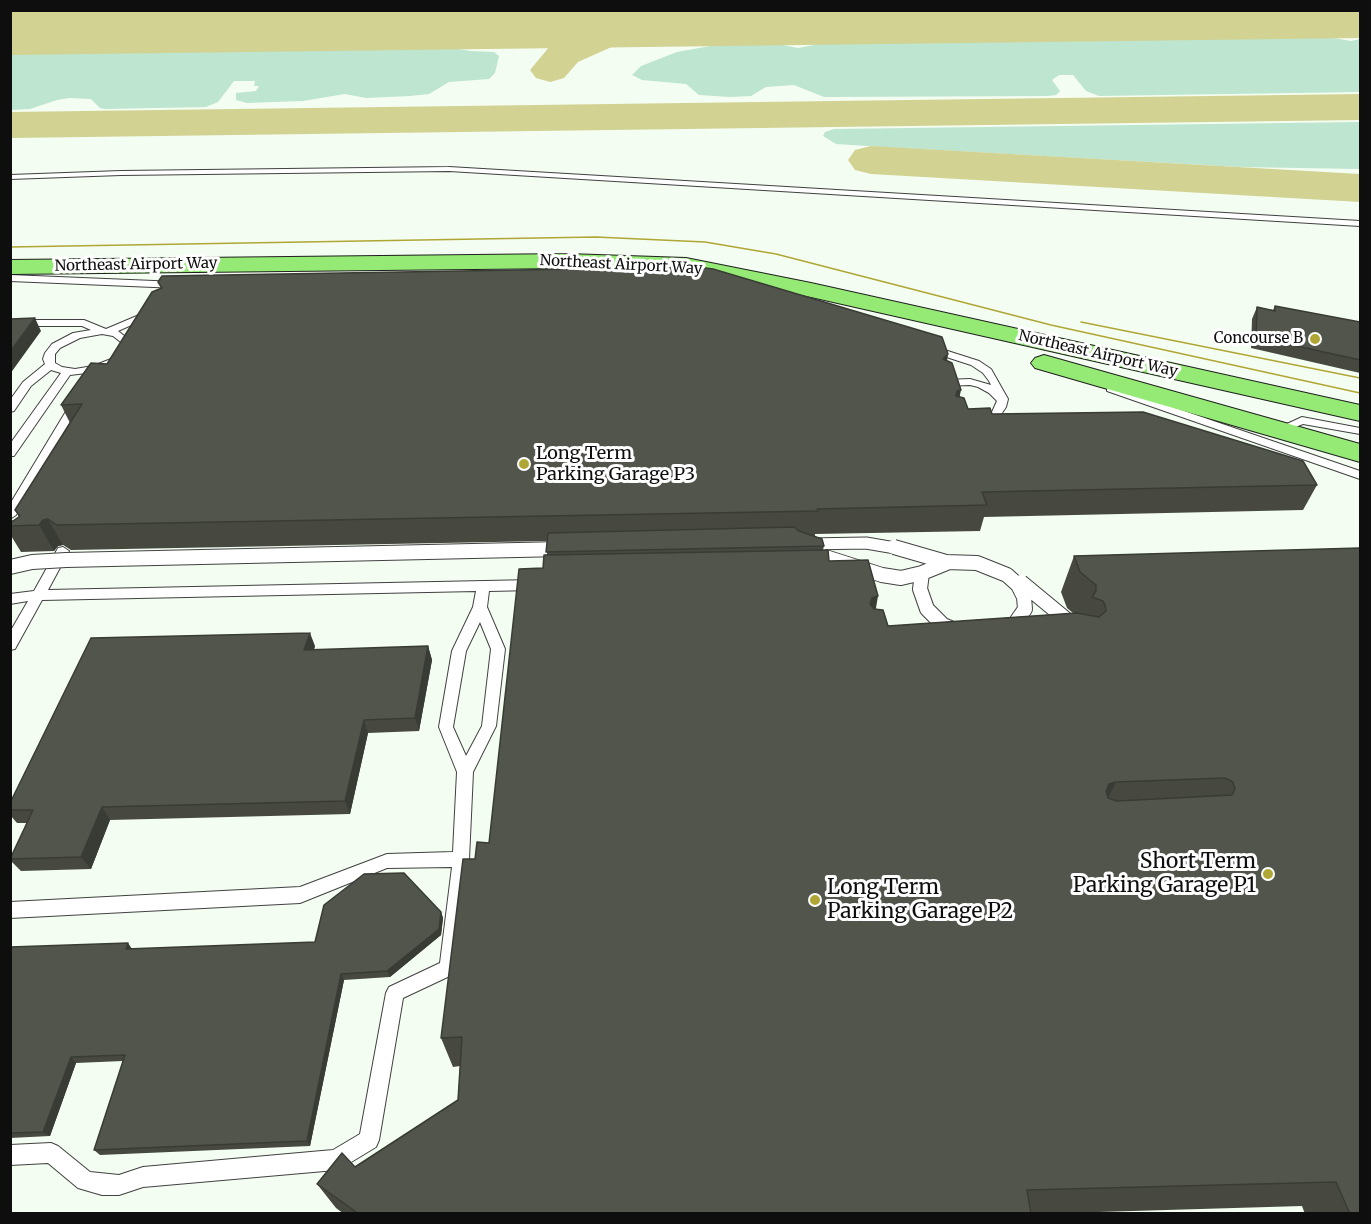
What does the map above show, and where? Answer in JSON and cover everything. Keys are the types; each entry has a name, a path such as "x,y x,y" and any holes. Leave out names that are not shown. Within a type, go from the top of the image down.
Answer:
{"main road":[{"name":"Northeast Airport Way","path":"10,267 567,261 686,265 1031,338 1360,413"},
{"path":"892,310 1045,364 1280,430 1353,462"}],"lane":[{"path":"10,177 121,173 449,169 1360,224"},
{"path":"10,278 190,286"},
{"path":"10,323 84,323 104,331 123,336 128,342 127,348 115,361 85,371 67,372 50,365 48,359 50,353 56,346 77,335 104,331 138,317 165,310"},
{"path":"923,346 975,363 987,371 1003,399 1001,407 996,414 988,417 968,418 978,418 994,413 1000,399 993,391 970,382 945,383"},
{"path":"1045,364 1353,462 1360,475"},
{"path":"10,409 27,384 50,365"},
{"path":"93,381 104,366"},
{"path":"10,453 67,372"},
{"path":"10,515 15,503 84,391"},
{"path":"1280,430 1302,420 1360,431"},
{"path":"1353,462 1360,485"},
{"path":"922,573 901,578 882,575 788,545 866,543 898,548 946,562 977,563 993,568 1007,575 1018,585 1024,597 1025,609 1014,625 1004,632 996,633 1005,631 1019,627 1024,609 1025,598 1018,586 1006,575 990,567 959,562 944,563 922,573"},
{"path":"10,567 32,561 575,549"},
{"path":"10,645 63,551"},
{"path":"922,573 920,589 927,609 943,625 970,634 962,633 933,623 924,603 920,587 921,578 923,572 942,563 991,565 1006,571 1073,625"},
{"path":"10,599 38,595 542,585"},
{"path":"465,772 446,727 459,651 480,608 483,586"},
{"path":"10,1155 51,1153 85,1181 102,1185 118,1185 143,1178 336,1160 369,1140 394,993 448,968 461,859 465,772 489,726 498,649 480,608"},
{"path":"10,910 300,895 387,861 461,859"}],"green space":[{"path":"1316,35 1351,41 1360,39 1360,92 1099,96 1086,91 1073,75 1059,75 1052,80 1060,91 1056,95 1047,96 824,97 794,85 766,87 751,96 730,97 699,95 686,84 642,80 632,75 641,66 677,52 710,46 752,43 773,43 798,48 830,42"},
{"path":"442,46 494,52 499,56 495,73 489,79 449,82 429,94 410,96 366,98 345,94 303,101 247,103 236,100 236,93 256,91 259,86 254,86 255,81 234,81 218,102 206,107 105,109 100,108 91,99 69,98 30,109 11,110 11,51"},
{"path":"1360,122 1360,169 1239,167 884,147 836,144 823,136 825,132 834,129"}],"building":[{"name":"Long Term Parking Garage P3","path":"698,267 713,269 942,337 948,354 943,359 952,363 961,390 957,391 956,396 964,398 968,409 990,408 992,414 1143,412 1303,461 1317,485 982,492 987,505 817,509 818,511 57,525 48,519 43,520 39,525 10,526 10,521 20,516 15,510 82,404 61,405 91,363 107,364 152,292 162,288 158,282 162,276"},
{"name":"Concourse B","path":"1275,306 1360,322 1360,360 1256,337 1257,307 1275,311"},
{"path":"35,318 10,352 10,319"},
{"path":"794,527 822,539 824,546 546,552 548,533"},
{"name":"Long Term Parking Garage P2","path":"1360,548 1360,1214 1350,1214 1336,1182 1027,1190 1031,1214 359,1214 317,1184 342,1153 355,1167 458,1100 462,1037 441,1038 463,859 475,859 477,842 489,843 519,569 543,568 544,555 828,550 829,561 868,560 878,596 872,598 870,604 874,609 883,610 888,626 1077,613 1099,617 1106,611 1105,605 1103,601 1092,597 1096,591 1096,585 1080,572 1074,556","holes":["1225,778 1233,782 1235,789 1232,795 1117,801 1108,798 1106,791 1109,784 1116,782"]},
{"path":"310,633 304,650 428,646 415,718 364,720 345,801 102,807 81,857 10,859 33,810 10,810 10,803 91,638"},
{"path":"404,873 441,912 439,929 387,971 341,974 307,1141 94,1150 125,1055 71,1057 43,1132 10,1133 10,947 128,943 126,949 315,942 324,905 364,874"}],"taxiway":[{"path":"550,70 564,54 583,44 607,36 642,29 744,19 629,10"},
{"path":"1301,13 1360,16"},
{"path":"10,125 1360,107"},
{"path":"871,160 1360,188"}],"runway":[{"path":"10,28 1360,12"}],"tram line":[{"path":"10,247 596,237 705,242 776,254 1051,325 1360,393"},
{"path":"1081,322 1360,378"}],"place":[{"name":"Concourse B","path":"1315,339"},
{"name":"Long Term Parking Garage P3","path":"524,464"},
{"name":"Short Term Parking Garage P1","path":"1268,874"},
{"name":"Long Term Parking Garage P2","path":"815,900"}]}
